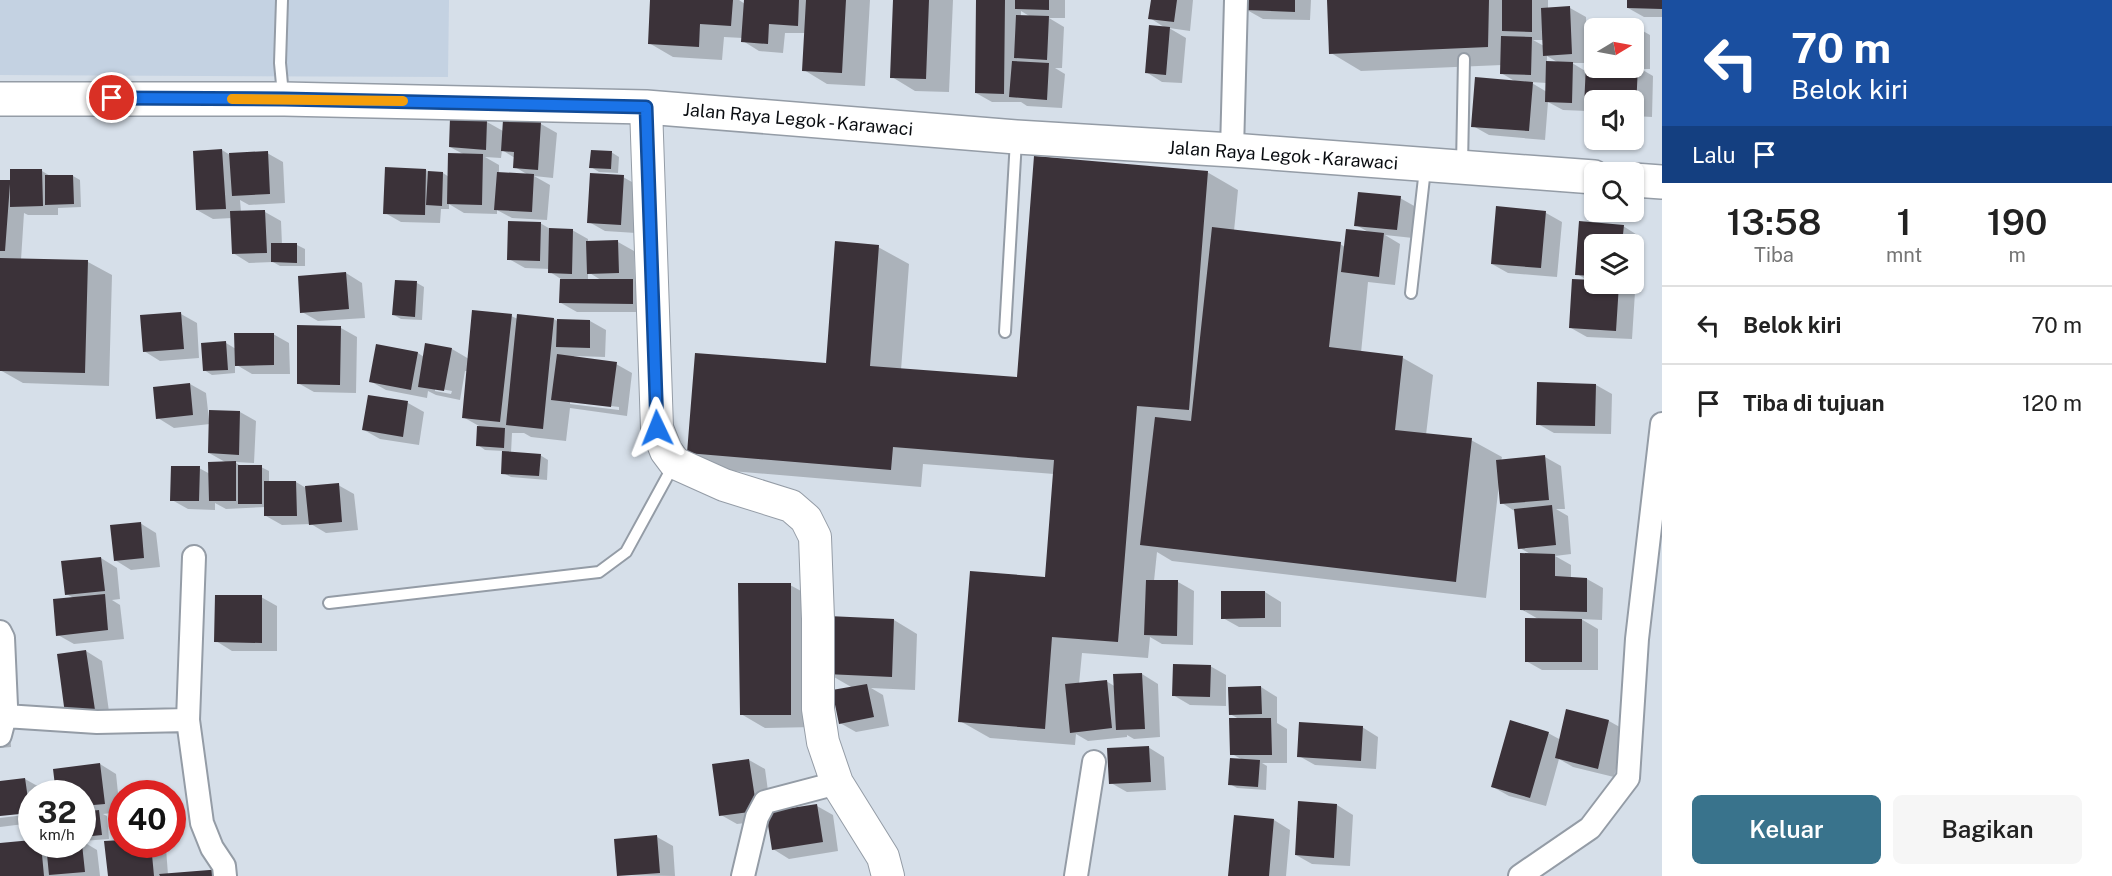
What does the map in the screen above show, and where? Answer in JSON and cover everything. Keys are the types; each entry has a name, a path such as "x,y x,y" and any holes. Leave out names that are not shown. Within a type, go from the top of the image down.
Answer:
{"main road":[{"name":"Jalan Raya Legok - Karawaci","path":"0,99 284,99 646,107 1016,137 1232,150 1584,176"},
{"path":"1644,181 1662,182"}],"street":[{"path":"1232,150 1236,0"},
{"path":"646,107 657,428 666,452 675,463 724,485 790,506 806,519 815,537 818,709 823,742 837,783 883,857 888,876"},
{"path":"1520,876 1590,828 1628,778 1637,639 1662,424"},
{"path":"194,557 188,720 202,823 212,848 224,866 225,876"},
{"path":"0,632 3,638 3,725 188,720"},
{"path":"1076,876 1094,762"},
{"path":"742,876 757,817 765,802 837,783"}],"lane":[{"path":"282,0 280,63 284,99"},
{"path":"1462,168 1464,59"},
{"path":"1005,332 1016,137"},
{"path":"1411,293 1425,166"},
{"path":"329,603 599,572 626,552 675,463"}],"shaded area":[{"path":"0,0 449,0 448,77 0,75"}],"building":[{"path":"650,0 733,0 731,26 700,24 699,47 648,44"},
{"path":"744,0 799,0 798,26 769,24 768,44 741,42"},
{"path":"806,0 846,0 842,73 802,71"},
{"path":"893,0 929,0 926,79 890,78"},
{"path":"976,0 1005,0 1004,94 975,93"},
{"path":"1015,0 1049,0 1049,10 1015,9"},
{"path":"1151,0 1177,0 1174,22 1148,19"},
{"path":"1245,0 1295,0 1295,12 1245,10"},
{"path":"1327,0 1489,0 1488,47 1329,54"},
{"path":"1502,0 1532,0 1532,32 1502,31"},
{"path":"1627,0 1662,0 1662,9 1627,8"},
{"path":"1570,6 1572,54 1543,56 1541,8"},
{"path":"1016,15 1049,16 1047,60 1014,58"},
{"path":"1149,25 1170,27 1166,75 1145,73"},
{"path":"1501,36 1532,37 1531,75 1500,74"},
{"path":"1012,61 1049,63 1047,100 1009,97"},
{"path":"1546,61 1573,62 1572,103 1545,102"},
{"path":"1475,77 1533,82 1529,131 1471,127"},
{"path":"1585,78 1637,78 1637,90 1585,90"},
{"path":"450,118 487,120 486,150 449,147"},
{"path":"503,120 541,122 538,170 513,168 514,152 501,151"},
{"path":"222,149 226,209 196,210 193,151"},
{"path":"591,150 612,151 611,169 589,168"},
{"path":"268,151 270,194 232,196 229,153"},
{"path":"448,153 483,154 482,205 447,204"},
{"path":"1034,156 1208,171 1189,410 1137,406 1118,642 1052,637 1045,729 958,722 970,571 1045,577 1054,460 893,447 891,470 687,453 695,353 826,363 835,241 879,245 870,366 1017,377"},
{"path":"385,167 426,169 425,215 383,214"},
{"path":"10,169 42,169 43,206 10,207 10,184 5,251 0,251 0,180 10,180"},
{"path":"428,171 443,172 442,206 426,205"},
{"path":"497,172 534,174 532,212 494,210"},
{"path":"590,173 624,175 621,225 587,223"},
{"path":"45,175 73,175 74,204 45,205"},
{"path":"1358,192 1401,196 1397,230 1354,226"},
{"path":"1496,206 1546,211 1541,268 1491,264"},
{"path":"265,210 267,253 232,254 230,211"},
{"path":"508,221 541,222 540,261 507,260"},
{"path":"1579,221 1624,225 1623,234 1584,234 1584,275 1575,275"},
{"path":"1212,227 1341,242 1329,347 1403,356 1395,430 1472,438 1456,582 1140,545 1155,417 1191,421"},
{"path":"549,228 573,229 572,274 548,273"},
{"path":"1346,229 1384,233 1379,277 1341,272"},
{"path":"618,240 619,273 587,274 586,241"},
{"path":"271,243 297,243 297,263 271,262"},
{"path":"0,258 88,260 85,373 0,371"},
{"path":"346,272 349,309 300,313 298,276"},
{"path":"560,279 633,279 633,304 559,303"},
{"path":"1572,279 1584,280 1584,294 1618,294 1616,331 1569,328"},
{"path":"395,280 417,281 415,317 392,315"},
{"path":"472,310 512,314 500,422 462,418"},
{"path":"181,312 184,349 143,352 140,315"},
{"path":"517,314 554,318 543,429 506,425"},
{"path":"557,319 590,320 590,348 556,347"},
{"path":"297,325 341,326 340,385 297,384"},
{"path":"234,333 274,333 274,365 235,366"},
{"path":"226,341 228,370 203,371 201,343"},
{"path":"425,343 452,348 444,391 418,387"},
{"path":"376,344 418,352 411,390 369,382"},
{"path":"557,354 617,362 611,407 551,400"},
{"path":"1537,382 1596,384 1595,426 1536,425"},
{"path":"190,383 193,415 156,419 153,387"},
{"path":"368,395 408,401 403,437 362,430"},
{"path":"209,410 240,411 239,455 208,453"},
{"path":"477,426 505,428 504,448 476,446"},
{"path":"502,451 541,454 539,476 501,474"},
{"path":"1545,455 1549,500 1500,504 1496,460"},
{"path":"236,461 236,501 209,501 208,462"},
{"path":"238,465 262,465 262,504 238,504"},
{"path":"171,466 200,466 199,501 170,501"},
{"path":"264,481 296,481 297,516 264,516"},
{"path":"339,483 342,522 309,525 305,486"},
{"path":"1552,505 1556,545 1518,549 1514,509"},
{"path":"141,522 144,558 114,561 110,525"},
{"path":"1520,553 1555,554 1555,576 1587,578 1587,612 1520,610"},
{"path":"101,557 105,591 65,595 61,561"},
{"path":"1146,580 1178,580 1177,636 1144,635"},
{"path":"738,583 791,583 791,715 740,715"},
{"path":"1221,591 1265,591 1265,618 1221,619"},
{"path":"105,594 108,630 56,636 53,599"},
{"path":"215,595 262,595 262,643 214,642"},
{"path":"828,616 894,619 892,677 826,674"},
{"path":"1525,618 1582,619 1582,662 1525,662"},
{"path":"86,650 95,710 65,714 57,654"},
{"path":"1173,664 1211,665 1210,697 1172,696"},
{"path":"1142,673 1145,729 1116,730 1113,674"},
{"path":"1107,680 1112,728 1070,733 1065,684"},
{"path":"867,684 874,717 839,724 832,690"},
{"path":"1261,686 1262,714 1229,715 1228,687"},
{"path":"1566,709 1609,720 1598,769 1555,758"},
{"path":"1229,718 1271,718 1272,755 1230,755"},
{"path":"1510,720 1549,732 1530,798 1491,787"},
{"path":"1299,722 1363,726 1361,761 1297,757"},
{"path":"1149,746 1151,782 1109,784 1107,748"},
{"path":"1230,758 1260,760 1258,787 1228,785"},
{"path":"749,759 757,811 719,816 712,764"},
{"path":"100,763 105,804 96,805 96,780 54,780 53,769"},
{"path":"25,778 25,780 18,780 18,814 0,816 0,781"},
{"path":"1298,801 1337,804 1334,858 1295,855"},
{"path":"817,804 823,842 772,850 766,812"},
{"path":"96,810 99,810 102,835 96,836"},
{"path":"1234,815 1274,819 1269,876 1228,876"},
{"path":"657,835 660,873 617,876 614,839"},
{"path":"18,841 18,858 42,858 44,876 0,876 0,843"},
{"path":"104,841 108,841 108,858 152,858 154,876 108,876"},
{"path":"47,858 84,858 85,872 49,875"},
{"path":"222,869 222,876 160,876 159,874"}],"slow traffic":[{"path":"232,99 403,101"}],"route":[{"path":"112,98 284,99 646,107 657,428"}]}
